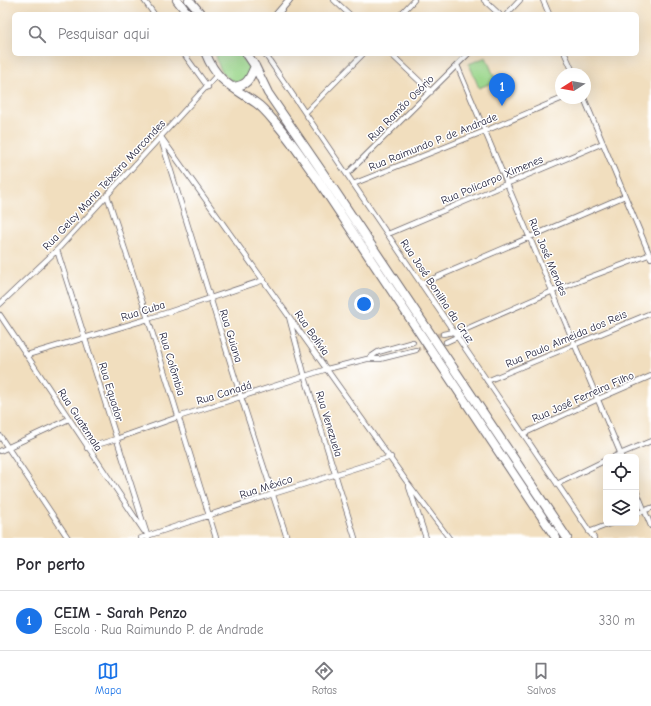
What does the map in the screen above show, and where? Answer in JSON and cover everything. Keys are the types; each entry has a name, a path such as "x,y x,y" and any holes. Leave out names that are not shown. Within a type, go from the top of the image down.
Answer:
{"highway":[{"path":"177,0 186,12"},
{"path":"189,0 199,12"},
{"path":"248,56 268,93 324,173 568,538"},
{"path":"209,57 218,75 227,84 257,104 274,121 316,176 556,538"},
{"path":"233,87 242,86 249,80 255,66"}],"street":[{"path":"144,0 153,12"},
{"path":"279,12 289,0"},
{"path":"334,0 347,12"},
{"path":"403,12 414,0"},
{"path":"484,0 497,12"},
{"path":"509,12 520,0"},
{"path":"543,0 548,12"},
{"path":"185,56 208,87"},
{"name":"Rua José Bonilha da Cruz","path":"266,56 594,538"},
{"path":"305,113 361,56"},
{"path":"393,56 431,92"},
{"name":"Rua Ramão Osório","path":"347,174 466,56"},
{"path":"566,56 571,68"},
{"name":"Rua José Mendes","path":"457,65 576,344 621,454"},
{"name":"Rua Gelcy Maria Teixeira Marcondes","path":"0,304 57,250 218,75"},
{"name":"Rua Raimundo P. de Andrade","path":"353,184 555,101"},
{"path":"443,334 464,330 553,291 650,255 587,104"},
{"name":"Rua Bolívia","path":"161,138 407,482 450,538"},
{"name":"Rua Guiana","path":"161,138 210,299 287,538"},
{"name":"Rua Policarpo Ximenes","path":"388,234 603,143"},
{"name":"Rua Colômbia","path":"107,196 148,319 216,538"},
{"path":"421,284 625,196"},
{"name":"Rua Equador","path":"57,250 147,537"},
{"name":"Rua Cuba","path":"27,355 148,319 264,280"},
{"name":"Rua Paulo Almeida dos Reis","path":"487,381 651,313"},
{"name":"Rua Venezuela","path":"288,314 305,377 355,538"},
{"name":"Rua Guatemala","path":"0,315 147,537"},
{"path":"446,342 457,337 464,330"},
{"path":"367,359 378,352 413,342"},
{"path":"367,359 380,359 416,350"},
{"name":"Rua Canadá","path":"87,448 178,416 367,359"},
{"name":"Rua José Ferreira Filho","path":"523,434 651,376"},
{"path":"0,451 69,419"},
{"path":"0,436 68,538"},
{"path":"623,454 651,441"},
{"name":"Rua México","path":"141,538 273,494 391,458"},
{"path":"557,484 603,461"},
{"path":"407,482 426,538"},
{"path":"639,497 651,526"},
{"path":"639,513 651,508"},
{"path":"589,532 604,526"}],"green space":[{"path":"216,56 241,56 250,69 249,78 238,83 229,79 222,72"},
{"path":"486,57 496,81 479,88 469,64"}],"tunnel":[{"path":"431,337 443,334"},
{"path":"416,350 430,346"}],"place":[{"name":"CEIM - Sarah Penzo","path":"502,106"}]}
